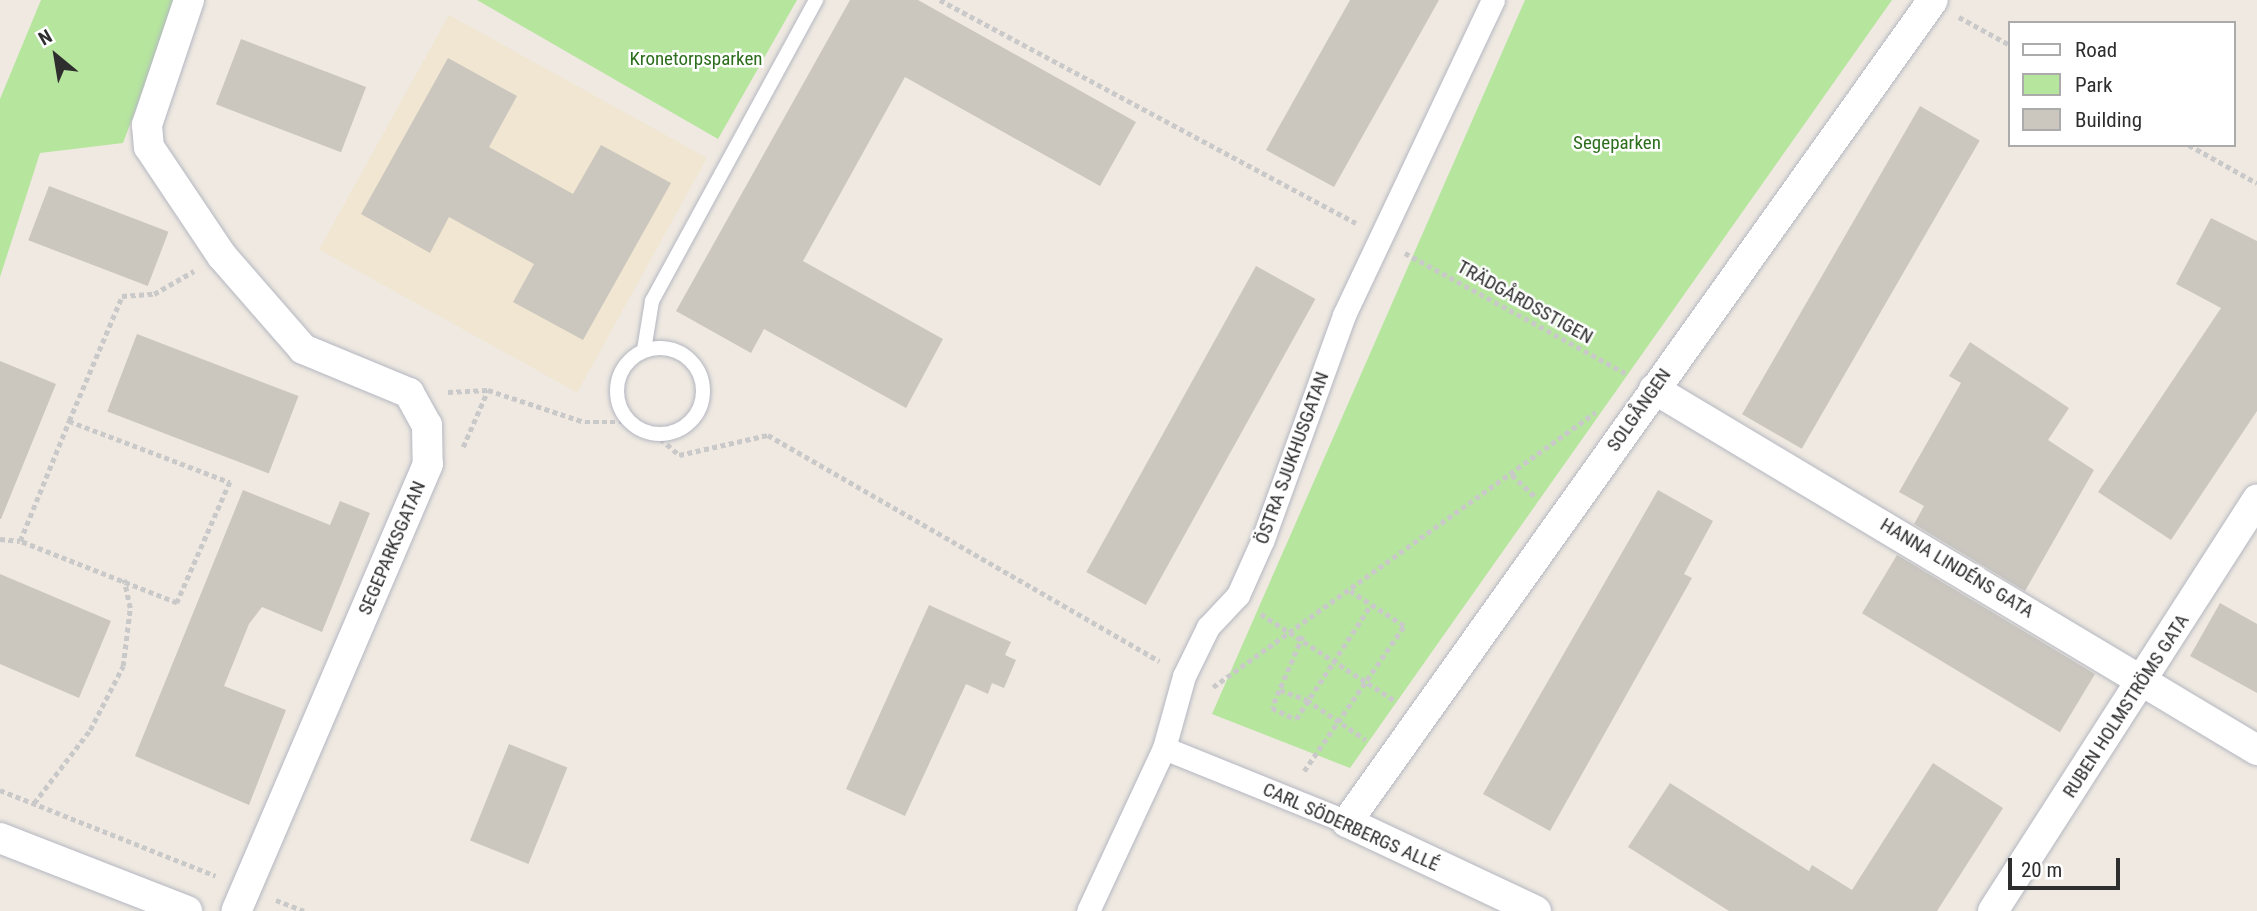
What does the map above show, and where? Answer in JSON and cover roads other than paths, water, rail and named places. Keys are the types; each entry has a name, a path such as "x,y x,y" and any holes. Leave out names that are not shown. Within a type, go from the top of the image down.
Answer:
{"street":[{"name":"SEGEPARKSGATAN","path":"189,0 147,125 149,147 222,256 303,349 408,393 427,425 428,464 241,899"},
{"name":"ÖSTRA SJUKHUSGATAN","path":"1088,911 1164,748 1184,676 1208,626 1233,601 1263,540 1344,315 1493,0"},
{"name":"SOLGÅNGEN","path":"1347,822 1933,1"},
{"name":"HANNA LINDÉNS GATA","path":"1654,389 2145,679 2257,750"},
{"name":"RUBEN HOLMSTRÖMS GATA","path":"1993,911 2145,679 2257,499"},
{"name":"CARL SÖDERBERGS ALLÉ","path":"1164,748 1347,822 1536,911"},
{"path":"0,838 187,911"}],"lane":[{"path":"644,351 685,355 703,392 687,424 654,433 629,422 617,382 644,351 652,301 816,0"}],"park label":[{"name":"Kronetorpsparken","path":"696,59"},
{"name":"Segeparken","path":"1617,143"}]}
